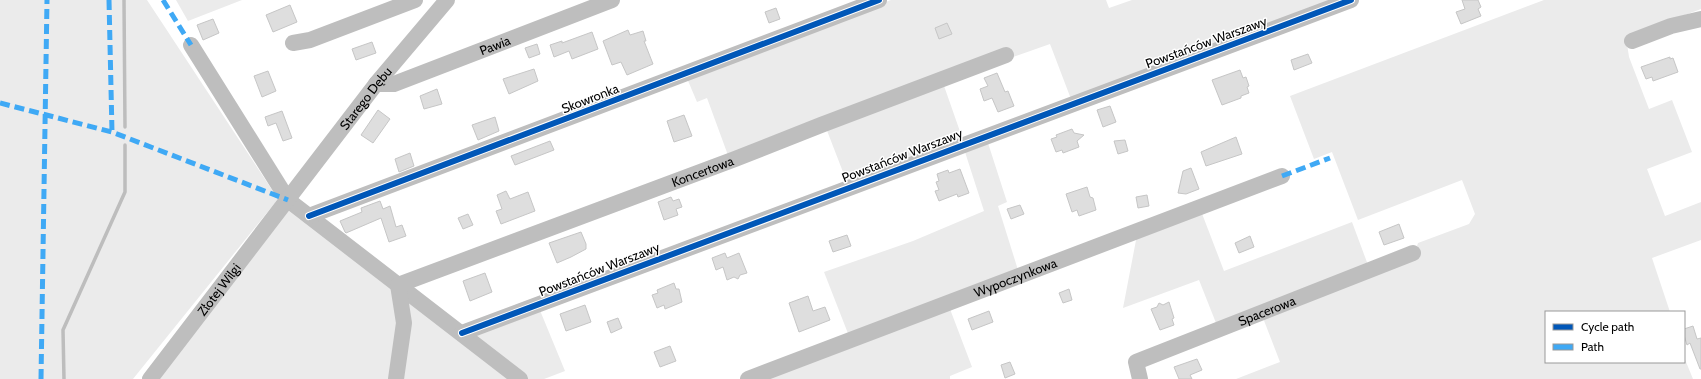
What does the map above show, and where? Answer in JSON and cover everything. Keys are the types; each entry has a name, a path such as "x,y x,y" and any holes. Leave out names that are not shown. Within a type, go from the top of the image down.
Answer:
{"street":[{"path":"293,43 310,40 415,0"},
{"name":"Starego Dębu","path":"288,200 376,84 447,0"},
{"name":"Pawia","path":"376,84 394,84 612,0"},
{"name":"Skowronka","path":"309,216 878,0"},
{"name":"Powstańców Warszawy","path":"462,333 1351,0"},
{"path":"1632,41 1671,26 1701,19"},
{"path":"192,45 288,200 520,379"},
{"name":"Koncertowa","path":"398,285 735,159 821,124 1006,55"},
{"name":"Wypoczynkowa","path":"748,379 1282,176"},
{"name":"Złotej Wilgi","path":"150,379 288,200"},
{"name":"Spacerowa","path":"1140,379 1136,362 1413,253"},
{"path":"396,379 404,323 398,285"}],"shaded area":[{"path":"0,0 147,0 278,199 133,379 0,379"},
{"path":"176,0 242,0 188,21"},
{"path":"891,0 1106,0 1109,8 1132,0 1340,0 1071,99 1050,44 729,158 707,98 697,102 686,76"},
{"path":"1544,0 1701,0 1701,9 1626,37 1629,57 1649,109 1672,100 1692,152 1647,169 1665,216 1701,202 1701,240 1652,258 1670,311 1545,311 1545,363 1685,363 1685,359 1693,379 1236,379 1280,362 1263,318 1420,255 1417,246 1418,243 1469,224 1475,214 1462,180 1358,220 1332,152 1314,159 1290,96"},
{"path":"943,83 963,140 848,185 826,128"},
{"path":"988,143 1007,202 998,206 1018,270 849,336 824,272 913,241 984,211 965,152"},
{"path":"288,208 512,379 156,379"},
{"path":"1201,211 1224,271 1352,222 1368,265 1216,323 1199,280 1123,308 1137,235"},
{"path":"539,308 565,371 544,379 525,379 468,334"},
{"path":"950,309 972,367 950,376 950,379 767,379"}],"building":[{"path":"1462,0 1478,0 1481,7 1478,9 1481,16 1461,24 1456,12 1465,9"},
{"path":"290,5 297,22 273,32 266,15"},
{"path":"776,8 780,19 769,23 765,12"},
{"path":"213,19 219,33 203,40 197,25"},
{"path":"947,23 952,34 939,39 935,28"},
{"path":"628,30 630,35 643,31 646,41 644,41 653,64 627,75 621,62 612,65 603,41"},
{"path":"592,32 598,49 572,59 569,51 554,57 550,45 562,41 562,43"},
{"path":"372,42 376,53 356,60 352,49"},
{"path":"537,44 540,54 529,58 525,48"},
{"path":"1308,54 1312,63 1294,70 1291,60"},
{"path":"1670,57 1670,59 1673,58 1678,72 1653,81 1652,77 1646,79 1641,67"},
{"path":"534,69 538,81 509,94 503,79"},
{"path":"1240,70 1243,78 1246,77 1249,86 1247,87 1249,93 1241,96 1241,98 1222,105 1212,80"},
{"path":"268,71 276,91 262,97 254,76"},
{"path":"997,73 1005,92 1008,91 1014,106 998,112 992,98 984,101 980,89 988,86 984,78"},
{"path":"437,89 442,104 424,109 420,96"},
{"path":"1110,106 1116,122 1103,127 1097,110"},
{"path":"378,110 390,119 373,143 361,135"},
{"path":"282,111 292,138 283,141 276,123 268,126 265,117"},
{"path":"684,115 692,136 674,142 667,121"},
{"path":"495,117 499,131 478,140 472,125"},
{"path":"1072,129 1074,133 1084,135 1077,141 1079,147 1063,153 1062,150 1056,152 1051,139 1057,137 1056,135"},
{"path":"1236,137 1242,154 1206,166 1201,152"},
{"path":"1125,140 1128,151 1118,154 1114,141"},
{"path":"550,141 554,150 515,165 511,156"},
{"path":"410,153 414,166 399,172 395,159"},
{"path":"1191,168 1199,189 1186,194 1178,193 1183,171"},
{"path":"960,169 969,193 958,197 957,194 939,201 935,191 939,190 936,182 939,181 937,174 948,170 949,173"},
{"path":"1087,187 1090,197 1093,198 1096,210 1079,216 1077,210 1072,212 1066,194"},
{"path":"506,191 510,199 528,192 535,211 501,224 496,211 502,209 497,195"},
{"path":"1147,195 1149,206 1138,208 1136,197"},
{"path":"671,197 673,201 679,199 682,207 676,209 678,215 664,220 658,202"},
{"path":"380,201 383,209 390,206 396,227 402,225 406,236 389,242 381,218 346,233 345,232 340,221 362,212 361,208"},
{"path":"1020,205 1024,214 1011,219 1007,209"},
{"path":"468,214 473,225 463,229 458,218"},
{"path":"1399,224 1404,238 1384,245 1379,232"},
{"path":"581,232 586,244 586,249 557,263 549,243"},
{"path":"847,235 851,246 833,252 829,241"},
{"path":"1250,236 1254,247 1239,253 1235,243"},
{"path":"725,253 727,258 739,253 747,273 740,275 738,279 734,277 727,280 723,267 716,270 712,258"},
{"path":"485,273 492,292 470,301 463,281"},
{"path":"674,283 676,289 679,289 682,302 665,309 664,305 657,308 652,295 658,293 657,290"},
{"path":"1069,289 1072,300 1063,303 1059,293"},
{"path":"808,296 813,311 825,307 830,320 799,332 789,303"},
{"path":"1169,302 1174,318 1172,319 1174,325 1160,330 1151,309 1157,307 1159,303 1163,305"},
{"path":"585,305 591,322 566,331 560,314"},
{"path":"989,311 993,322 972,330 968,319"},
{"path":"618,318 622,328 611,333 607,322"},
{"path":"1693,326 1697,339 1701,338 1701,369 1690,343 1687,345 1685,329"},
{"path":"670,346 676,361 660,367 654,352"},
{"path":"1197,359 1202,370 1190,375 1192,379 1179,379 1174,367"},
{"path":"1010,362 1015,374 1005,378 1001,365"}],"waterway":[{"path":"124,0 125,127"},
{"path":"64,379 63,330 125,192 125,145"}],"marked path":[{"path":"41,379 47,0"},
{"path":"109,0 112,132"},
{"path":"163,0 191,45"},
{"path":"0,103 112,132 288,200"},
{"path":"1282,176 1330,158"}],"cycle path":[{"path":"309,216 879,0"},
{"path":"462,333 1351,0"}]}
